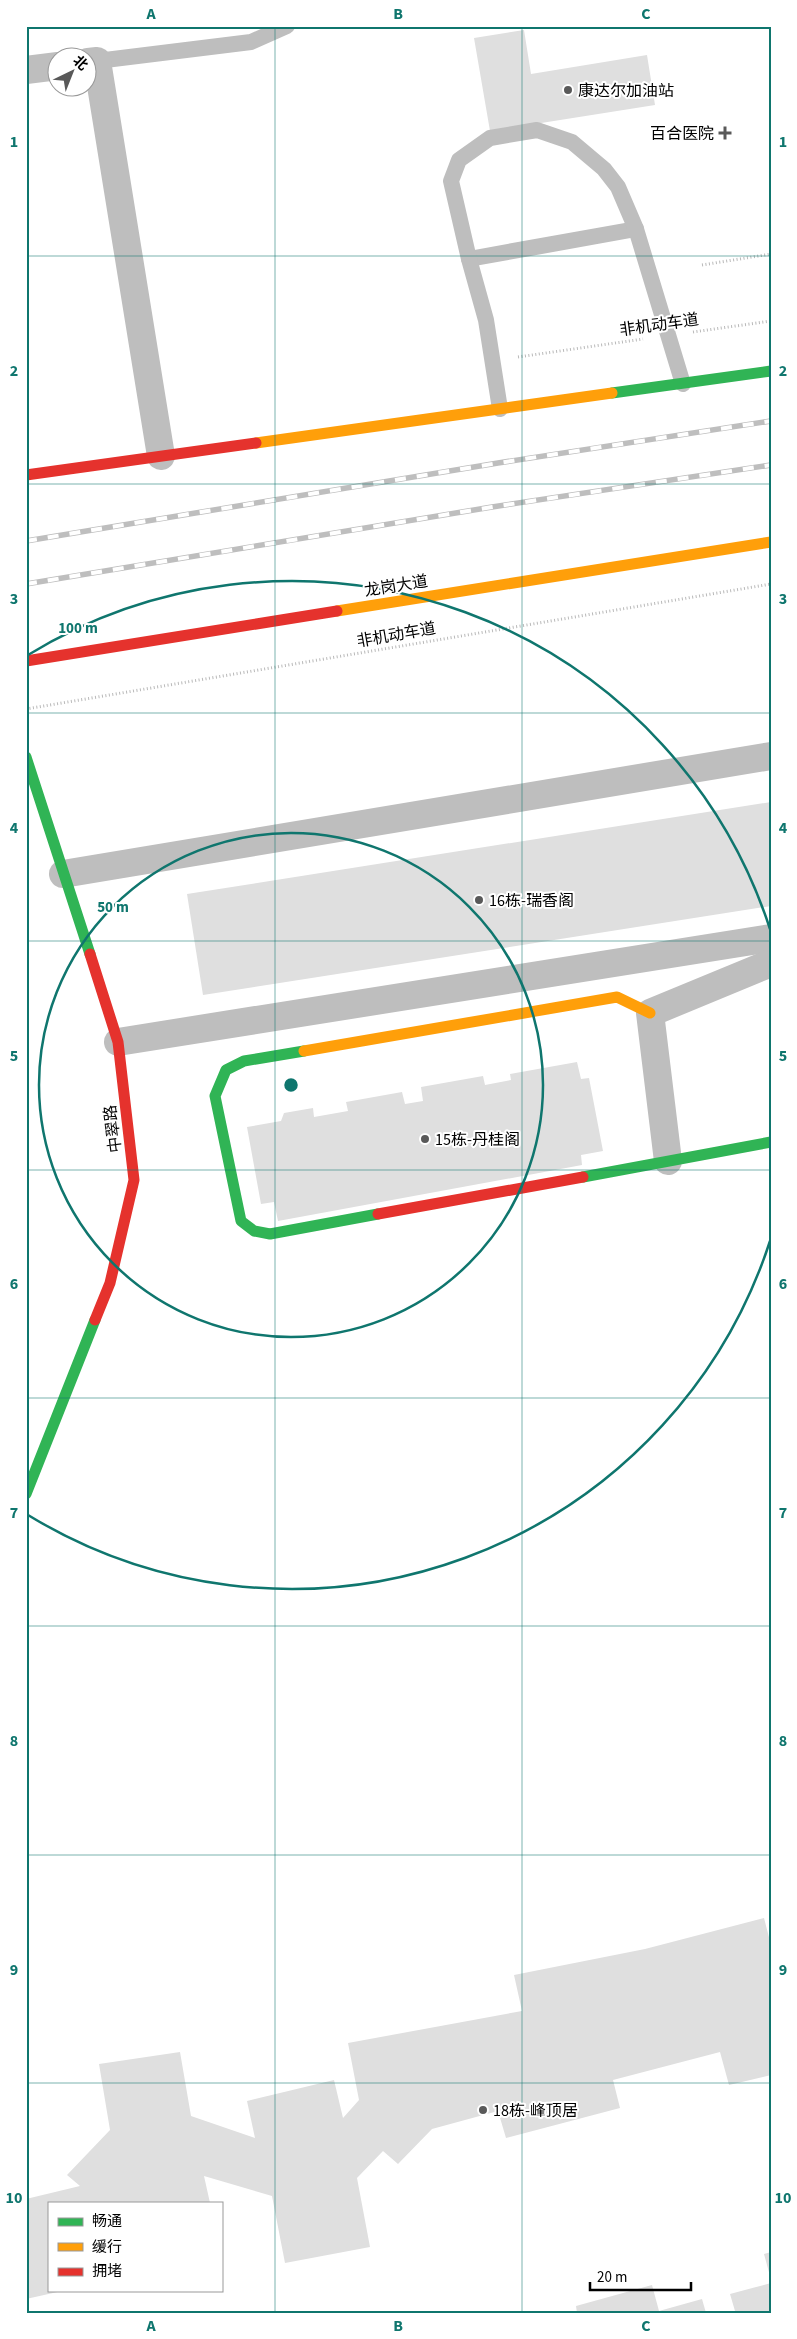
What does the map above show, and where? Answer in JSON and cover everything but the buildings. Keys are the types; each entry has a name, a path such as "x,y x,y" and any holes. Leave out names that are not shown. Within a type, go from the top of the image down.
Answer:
{"main road":[{"path":"26,475 771,371"},
{"name":"龙岗大道","path":"26,661 771,542"},
{"name":"中翠路","path":"26,757 118,1042 134,1180 110,1283 26,1494"},
{"path":"650,1013 617,997 244,1061 226,1070 215,1096 241,1221 254,1231 270,1234 771,1142"}],"street":[{"path":"26,70 48,67"},
{"path":"98,96 161,456"},
{"path":"64,874 771,756"},
{"path":"118,1042 771,938"},
{"path":"668,1161 650,1013 771,963"}],"lane":[{"path":"98,61 251,42 287,26"},
{"path":"500,409 486,320 469,259 451,181 459,160 490,138 537,130 572,142 604,169 618,188 636,229 683,384"},
{"path":"469,259 636,229"}],"path":[{"path":"702,265 771,254"},
{"name":"非机动车道","path":"492,361 771,321"},
{"name":"非机动车道","path":"26,710 771,584"}],"railway":[{"path":"26,541 498,463 771,421"},
{"path":"26,584 492,507 771,465"}],"traffic: fast":[{"path":"612,393 771,371"},
{"path":"26,757 90,954"},
{"path":"304,1051 244,1061 226,1070 215,1096 241,1221 254,1231 270,1234 378,1214"},
{"path":"583,1177 771,1142"},
{"path":"26,1494 95,1320"}],"traffic: slow":[{"path":"256,443 612,393"},
{"path":"337,611 771,542"},
{"path":"304,1051 617,997 650,1013"}],"traffic: jam":[{"path":"26,475 256,443"},
{"path":"26,661 337,611"},
{"path":"90,954 118,1042 134,1180 110,1283 95,1320"},
{"path":"378,1214 583,1177"}],"place":[{"name":"康达尔加油站","path":"568,90"},
{"name":"百合医院","path":"725,133"},
{"name":"16栋-瑞香阁","path":"479,900"},
{"name":"15栋-丹桂阁","path":"425,1139"},
{"name":"18栋-峰顶居","path":"483,2110"}]}
